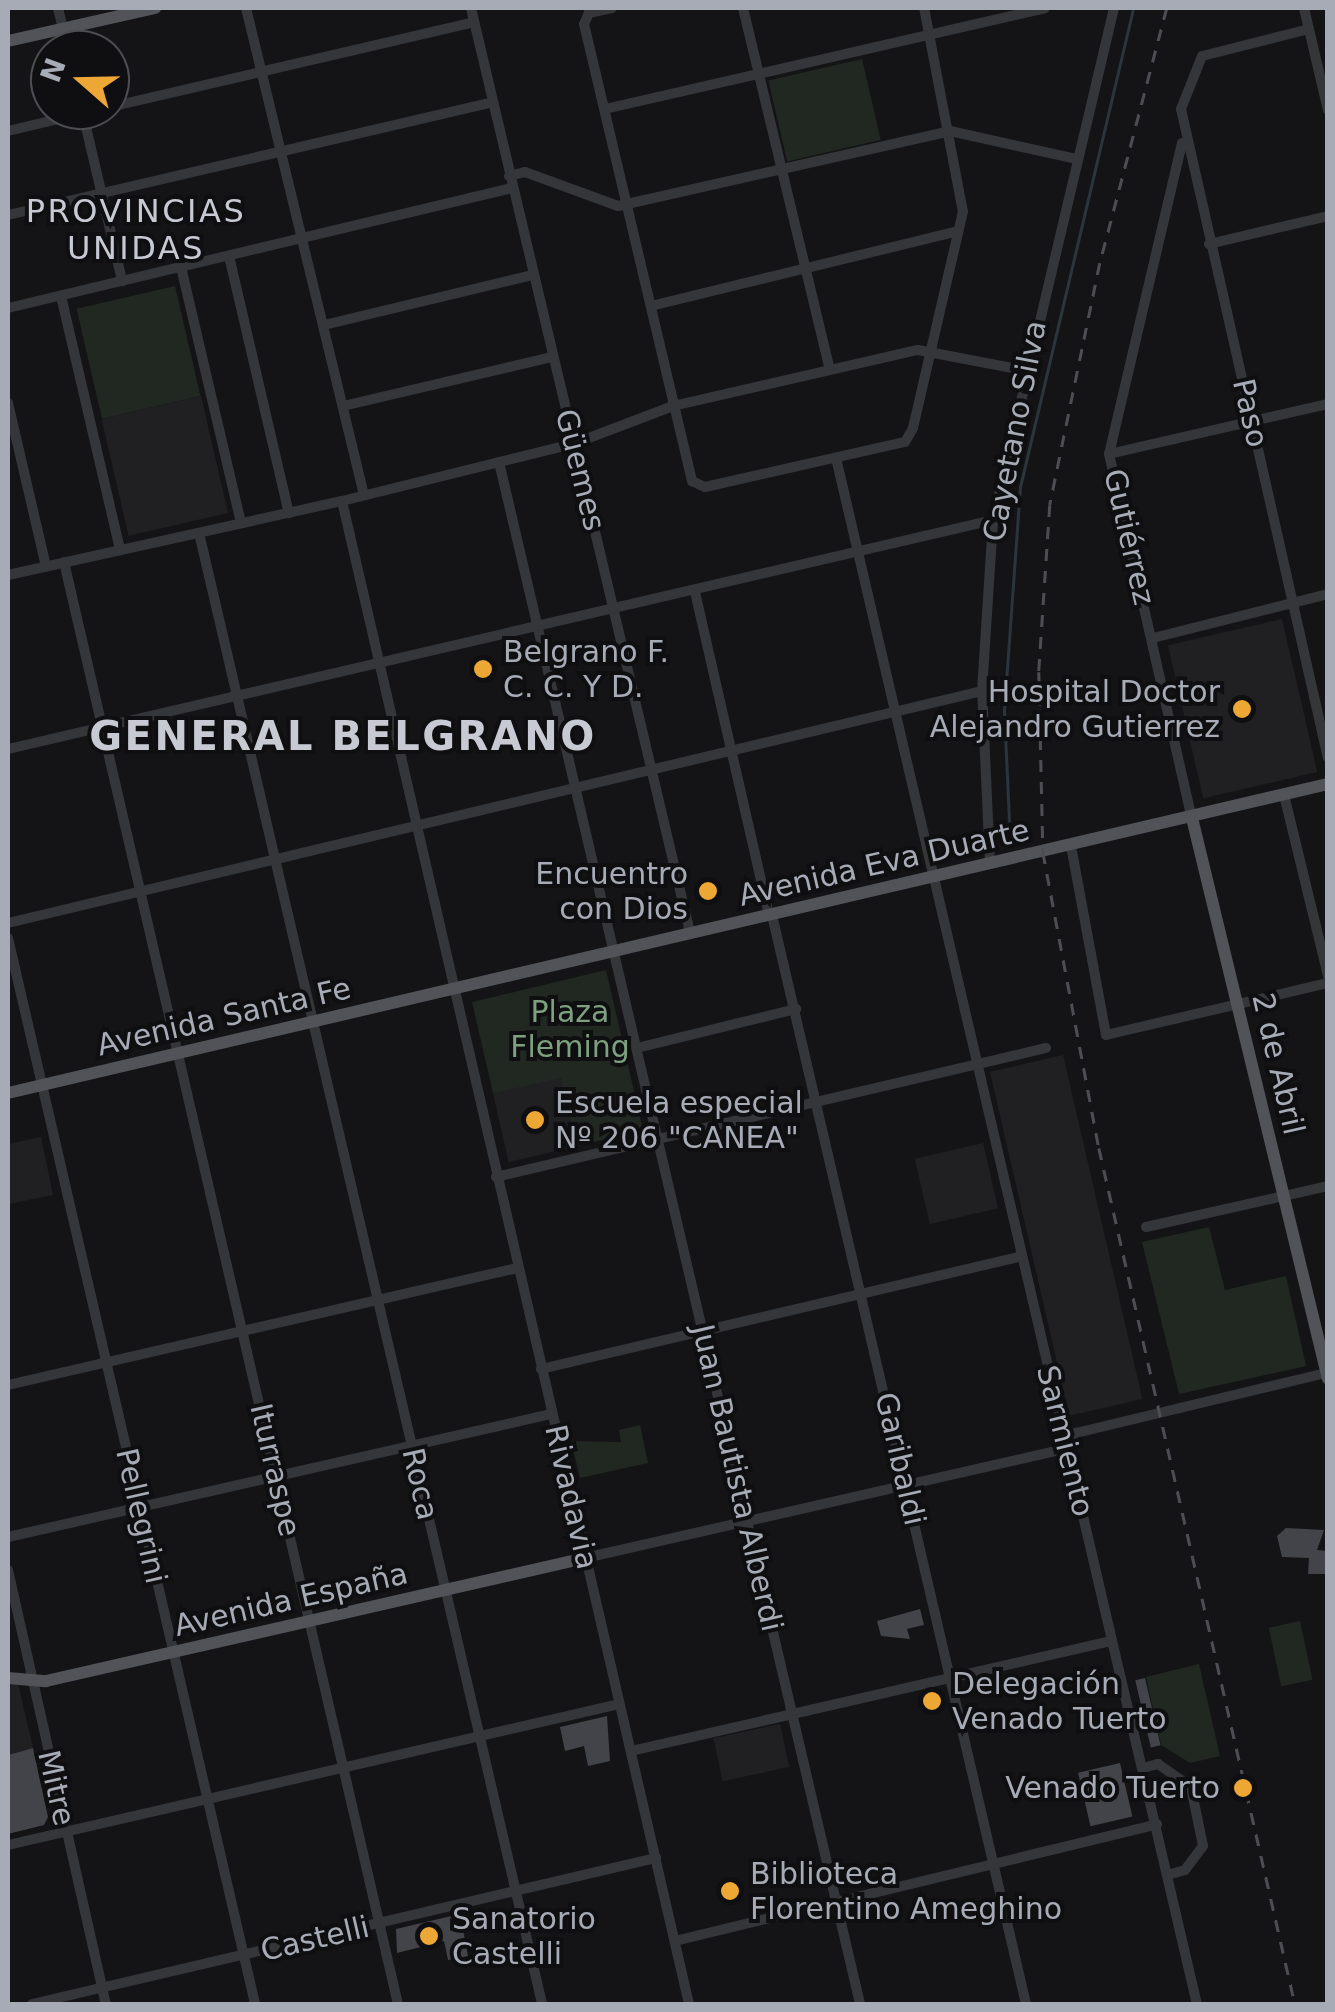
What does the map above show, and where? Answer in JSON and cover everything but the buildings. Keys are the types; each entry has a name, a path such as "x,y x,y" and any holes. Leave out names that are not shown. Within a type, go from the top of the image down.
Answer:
{"main road":[{"path":"8,41 154,8"},
{"name":"Avenida Eva Duarte","path":"452,989 1328,784"},
{"name":"2 de Abril","path":"1192,818 1327,1376"},
{"name":"Avenida Santa Fe","path":"8,1093 452,989"},
{"name":"Avenida España","path":"8,1678 32,1679 172,1654 585,1558"}],"street":[{"path":"58,8 63,29"},
{"path":"246,8 364,495"},
{"name":"Güemes","path":"471,8 690,932"},
{"path":"612,8 589,13 584,24 692,481 706,487 905,442 932,352 958,231 960,173 924,8"},
{"path":"743,8 830,369"},
{"path":"605,109 1045,8"},
{"name":"Cayetano Silva","path":"990,864 982,691 993,520 1022,370 1114,8"},
{"path":"1304,8 1328,110"},
{"path":"130,102 474,22"},
{"name":"Paso","path":"1310,29 1225,46 1193,70 1181,109 1183,140 1328,758"},
{"path":"8,215 492,102"},
{"path":"86,130 122,281"},
{"path":"8,308 303,239 511,182 526,172 628,206 950,132 1076,159"},
{"name":"Gutiérrez","path":"1183,140 1109,454 1192,818"},
{"path":"1209,244 1328,216"},
{"path":"651,306 958,231"},
{"path":"229,256 289,513"},
{"path":"182,267 242,523"},
{"path":"324,326 532,275"},
{"path":"61,296 120,550"},
{"path":"8,574 342,501 574,444 674,406 830,369 932,352 1022,370"},
{"path":"344,406 552,357"},
{"path":"8,403 46,566"},
{"path":"1109,454 1328,404"},
{"name":"Sarmiento","path":"836,458 1197,2004"},
{"name":"Juan Bautista Alberdi","path":"499,462 860,2004"},
{"name":"Rivadavia","path":"342,501 689,2004"},
{"path":"8,749 993,520"},
{"name":"Roca","path":"199,532 542,2004"},
{"name":"Iturraspe","path":"64,562 398,2004"},
{"name":"Garibaldi","path":"695,592 796,1009 1026,2004"},
{"path":"1153,638 1328,594"},
{"path":"8,923 982,691"},
{"path":"1071,846 1106,1035 1238,1006 1328,979 1284,795"},
{"name":"Pellegrini","path":"8,938 255,2004"},
{"path":"637,1048 796,1009"},
{"path":"496,1177 818,1105 1046,1048"},
{"path":"1146,1228 1328,1186"},
{"path":"541,1369 1020,1257"},
{"path":"8,1385 517,1268"},
{"path":"585,1558 906,1486 1066,1442 1076,1433 1327,1376"},
{"path":"8,1537 552,1414"},
{"name":"Mitre","path":"8,1570 106,2004"},
{"path":"630,1751 1112,1641"},
{"path":"8,1845 619,1704"},
{"path":"1143,1768 1158,1764 1191,1787 1203,1846 1186,1870 1168,1874"},
{"path":"675,1940 1156,1824"},
{"name":"Castelli","path":"32,2004 656,1858"}],"shaded area":[{"path":"201,396 228,513 129,536 102,419"},
{"name":"Hospital Doctor Alejandro Gutierrez","path":"1282,619 1317,772 1203,798 1168,645"},
{"path":"1063,1055 1142,1399 1069,1416 990,1072"},
{"name":"Escuela especial Nº 206 \"CANEA\"","path":"561,1077 577,1146 509,1162 493,1093"},
{"path":"41,1137 53,1195 8,1204 8,1144"},
{"path":"983,1143 998,1208 930,1224 915,1159"},
{"path":"18,1683 33,1748 8,1755 8,1686"},
{"path":"780,1724 789,1767 723,1781 713,1738"}],"green space":[{"path":"862,59 881,140 787,161 768,81"},
{"path":"175,286 200,396 102,419 77,309"},
{"name":"Plaza Fleming","path":"606,970 643,1130 577,1146 561,1078 493,1093 472,1002"},
{"path":"1209,1227 1225,1290 1286,1276 1306,1366 1179,1394 1142,1242"},
{"path":"640,1425 648,1463 580,1478 571,1441 621,1442 619,1430"},
{"path":"1300,1621 1312,1680 1281,1686 1269,1628"},
{"path":"1199,1664 1220,1756 1190,1763 1161,1745 1146,1677"}],"waterway":[{"path":"1009,821 1004,710 1020,487 1133,8"}],"railway":[{"path":"1167,8 1100,263 1050,505 1039,672 1043,852 1099,1148 1295,2004"}],"place":[{"name":"Belgrano F. C. C. Y D.","path":"483,669"},
{"name":"Hospital Doctor Alejandro Gutierrez","path":"1242,709"},
{"name":"Encuentro con Dios","path":"708,891"},
{"name":"Escuela especial Nº 206 \"CANEA\"","path":"535,1120"},
{"name":"Delegación Venado Tuerto","path":"932,1701"},
{"name":"Venado Tuerto","path":"1243,1788"},
{"name":"Biblioteca Florentino Ameghino","path":"730,1891"},
{"name":"Sanatorio Castelli","path":"429,1936"}],"district":[{"name":"PROVINCIAS UNIDAS","path":"136,230"},
{"name":"GENERAL BELGRANO","path":"343,736"}]}
